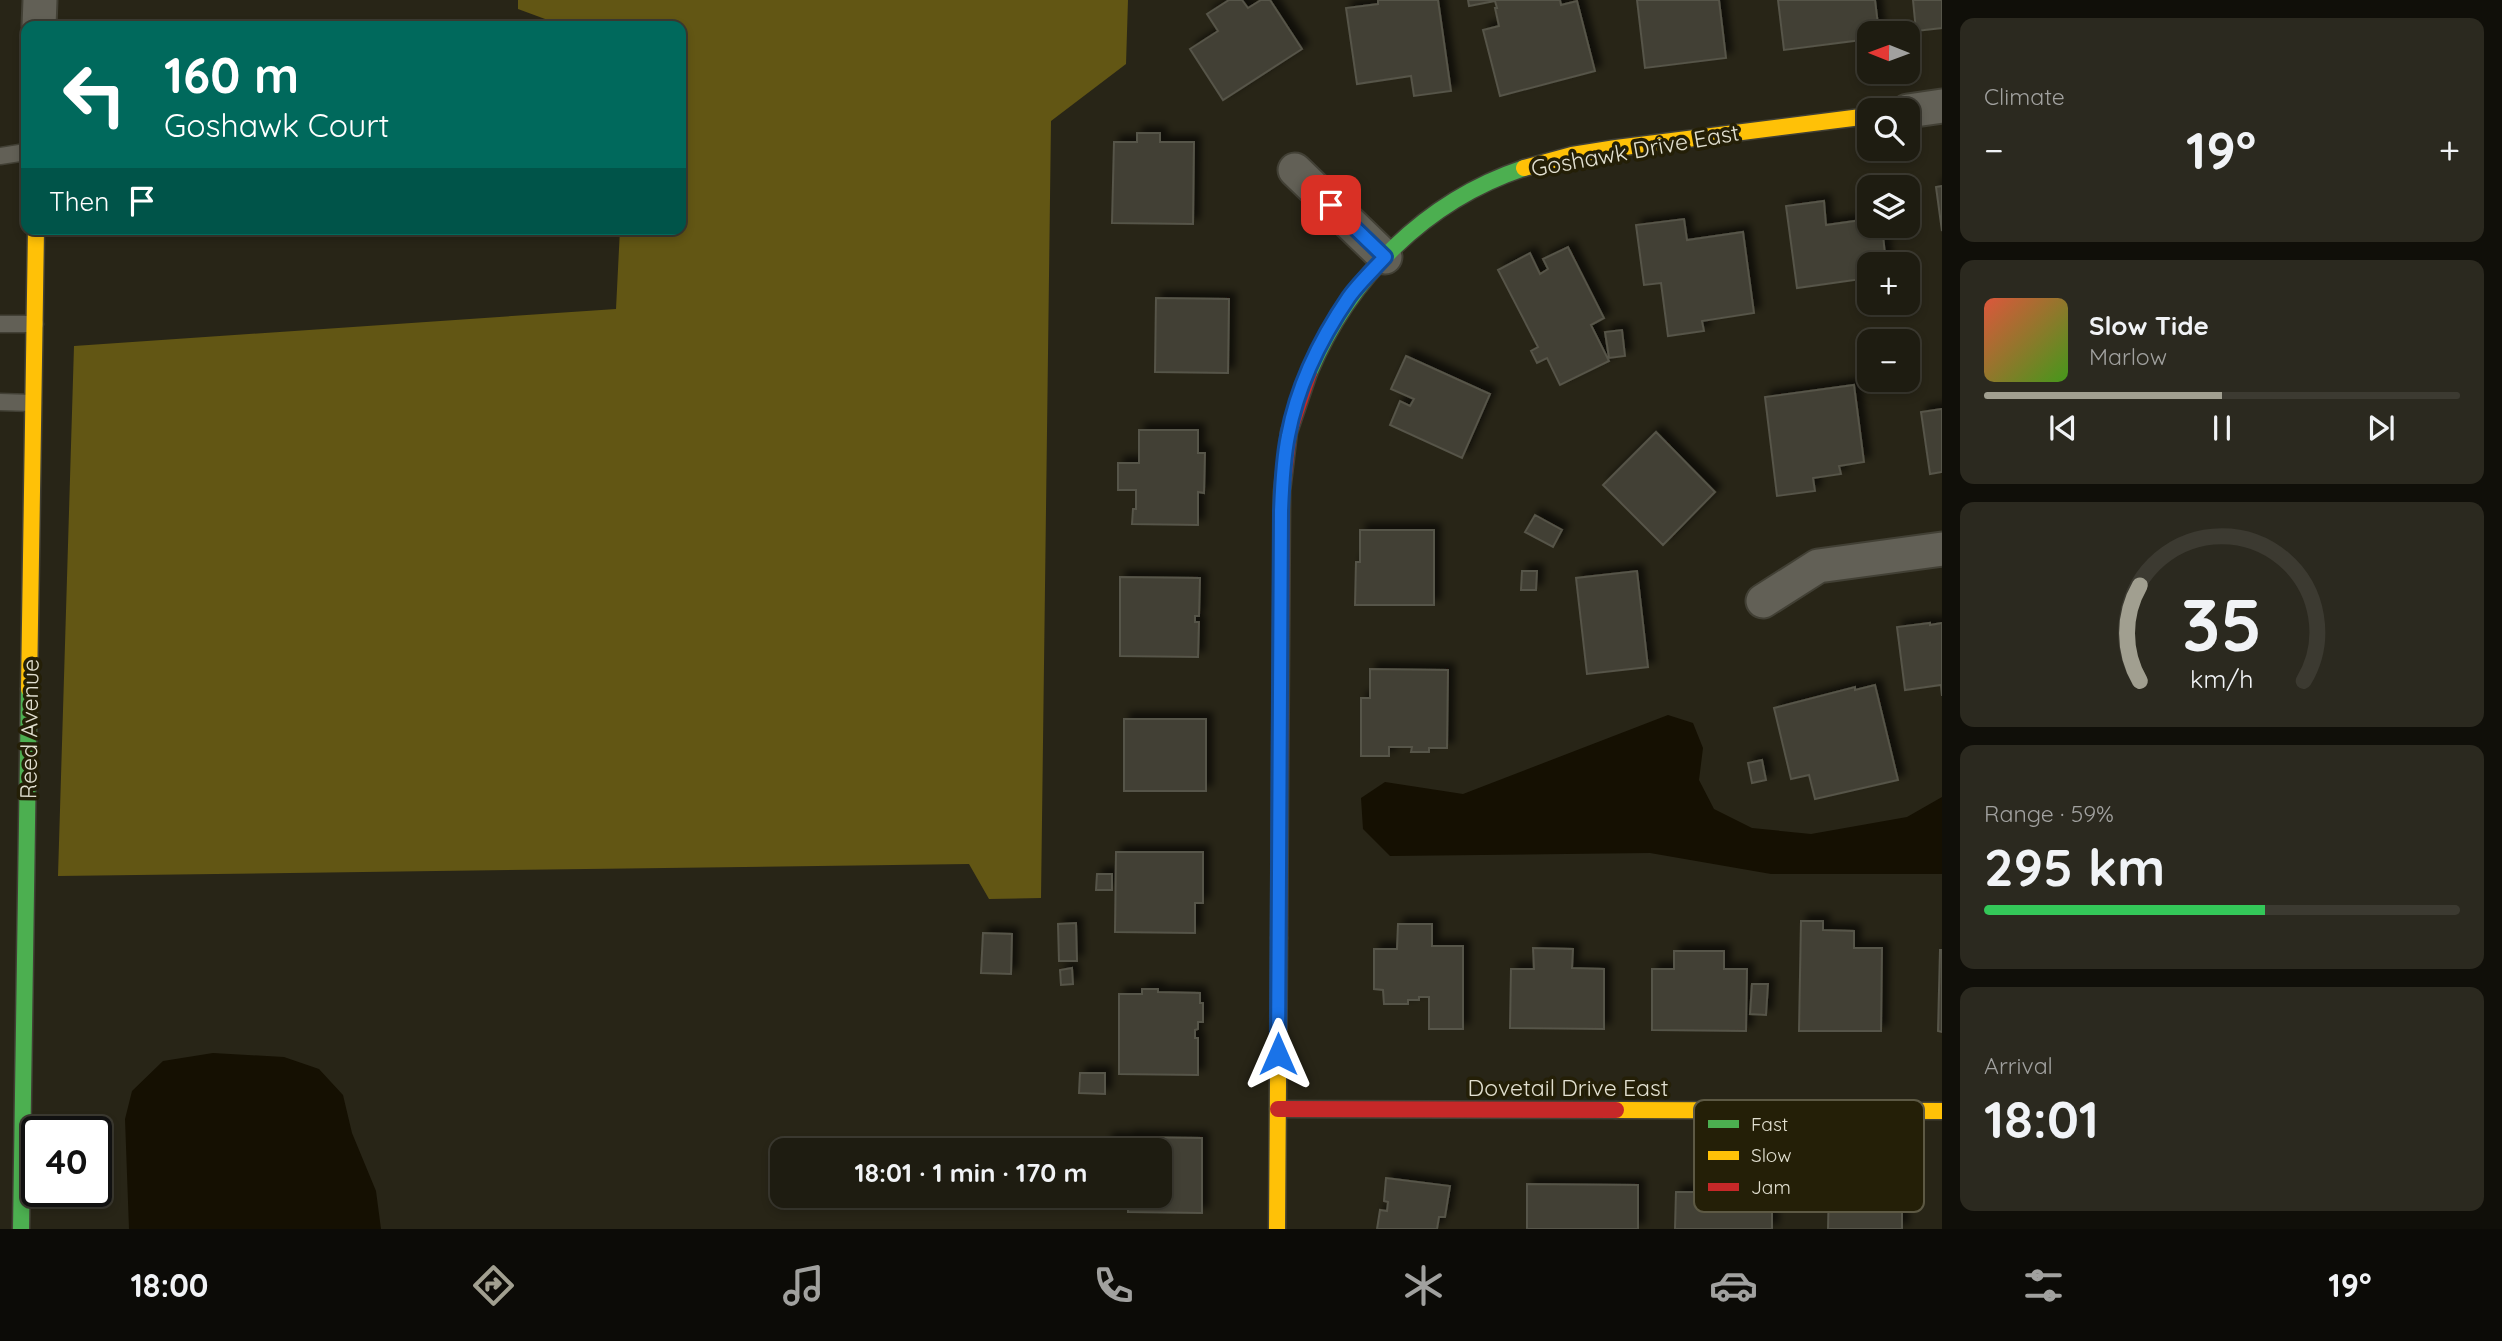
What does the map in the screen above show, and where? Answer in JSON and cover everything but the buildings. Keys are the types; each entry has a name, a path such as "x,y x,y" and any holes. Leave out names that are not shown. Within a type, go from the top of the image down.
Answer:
{"street":[{"path":"39,21 40,0"},
{"path":"1920,109 1942,106"},
{"name":"Goshawk Drive East","path":"1277,1229 1280,525 1288,435 1298,399 1323,340 1350,295 1406,235 1449,203 1499,177 1543,162 1633,145 1857,117"},
{"path":"1294,170 1385,257"},
{"name":"Reed Avenue","path":"20,1229 36,235"},
{"path":"1763,601 1818,566 1942,549"},
{"name":"Dovetail Drive East","path":"1278,1109 1694,1110"},
{"name":"Dovetail Drive East","path":"1924,1111 1942,1111"}],"lane":[{"path":"0,156 21,153"},
{"path":"0,324 35,324"},
{"path":"0,402 33,403"}],"shaded area":[{"path":"518,0 1128,0 1126,64 1051,121 1041,898 989,899 969,864 58,876 74,346 616,309 620,235 686,235 686,21 550,21 518,9"},
{"path":"1668,715 1693,723 1703,748 1699,780 1714,809 1752,828 1811,834 1907,817 1942,797 1942,874 1771,874 1650,853 1390,856 1363,829 1361,798 1385,782 1463,794"},
{"path":"213,1053 284,1057 319,1069 343,1095 352,1133 376,1191 381,1229 129,1229 125,1119 132,1091 163,1061"}],"traffic: fast":[{"path":"1309,373 1346,306 1394,247 1423,222 1454,201 1488,182 1524,168"},
{"path":"21,1229 29,689"}],"traffic: slow":[{"path":"1524,168 1572,155 1616,148 1857,118"},
{"path":"29,689 36,235"},
{"path":"1277,1229 1279,938"},
{"path":"1616,1110 1694,1110"},
{"path":"1924,1111 1942,1111"}],"traffic: jam":[{"path":"1279,938 1282,491 1289,432 1309,373"},
{"path":"1278,1109 1616,1110"}],"route":[{"path":"1278,1054 1281,511 1288,435 1298,399 1323,340 1350,295 1385,257 1331,205"}]}
